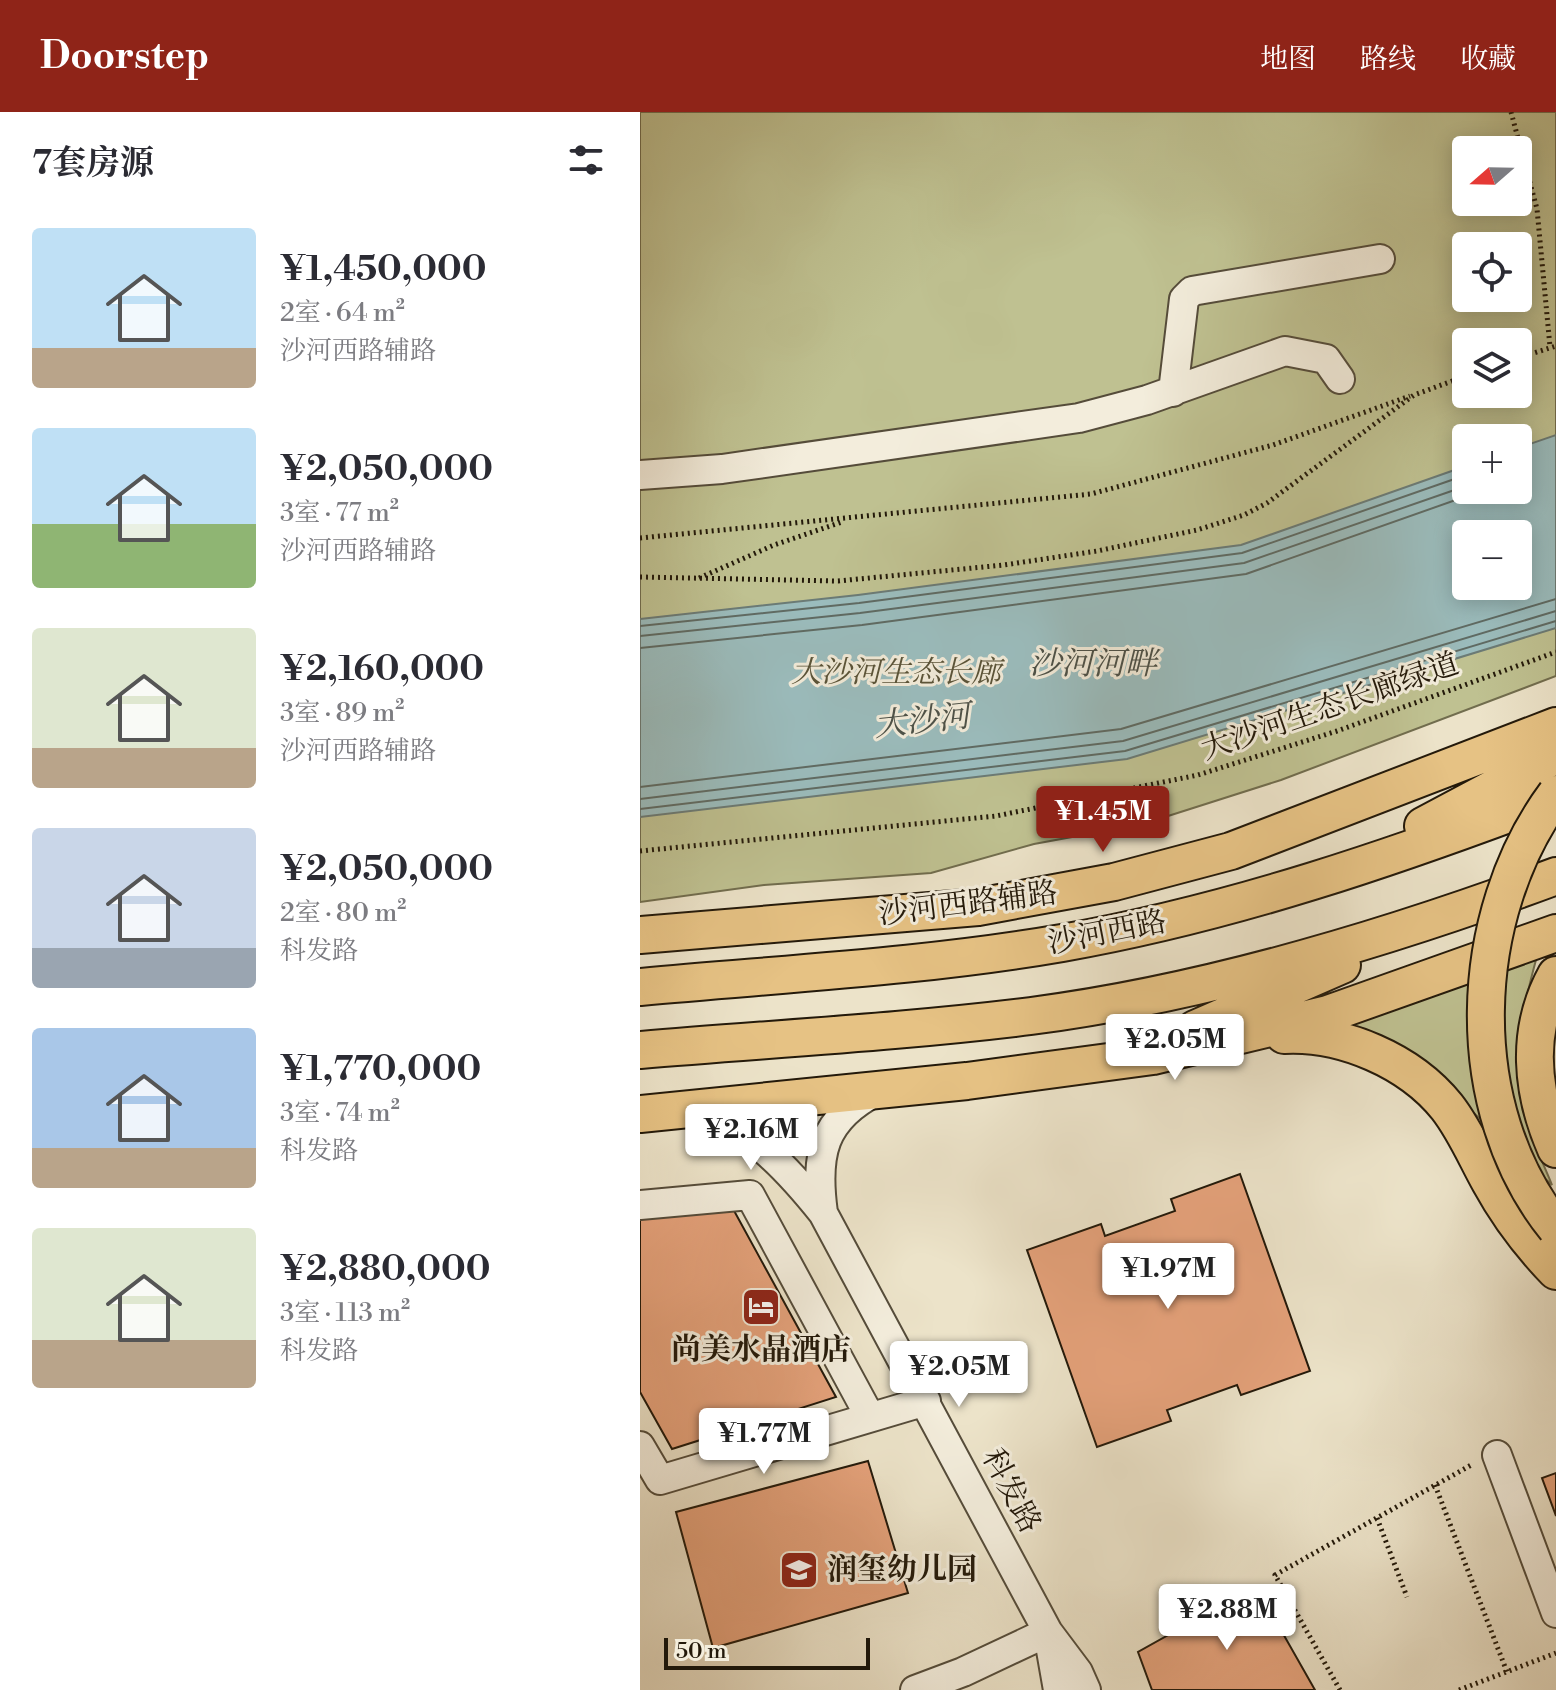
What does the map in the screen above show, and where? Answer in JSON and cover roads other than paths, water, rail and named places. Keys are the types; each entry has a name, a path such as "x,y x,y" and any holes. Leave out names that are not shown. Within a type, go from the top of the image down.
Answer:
{"main road":[{"name":"沙河西路辅路","path":"640,935 978,907 1114,882 1260,841 1556,726"},
{"path":"1306,885 1556,755"},
{"path":"1556,795 1530,835 1502,899 1493,945 1487,1011 1491,1078 1505,1135 1528,1188 1556,1228"},
{"name":"沙河西路","path":"640,987 950,958 1062,943 1232,906 1306,885 1556,795"},
{"path":"1125,1059 1464,910 1556,876"},
{"path":"640,1050 973,1022 1082,1008 1200,984 1464,910"},
{"path":"640,1114 881,1090 1125,1059 1215,1042 1341,1010 1556,933"},
{"path":"1556,975 1538,1022 1534,1054 1537,1090 1556,1149"},
{"path":"1215,1042 1319,1036 1370,1051 1399,1066 1447,1107 1509,1214 1556,1271"}],"street":[{"path":"1173,392 1184,299 1192,291 1380,259"},
{"path":"640,475 722,469 1079,418 1173,392 1285,351 1326,359 1340,379"},
{"path":"823,1213 820,1167 828,1134 848,1109 881,1090"},
{"path":"696,1108 749,1135 789,1172 823,1213"},
{"path":"640,1205 750,1195 870,1417"},
{"name":"科发路","path":"823,1213 1048,1632 1078,1672 1086,1690"},
{"path":"640,1446 660,1480 926,1401"},
{"path":"1497,1455 1556,1613"},
{"path":"915,1690 963,1672 1048,1632"},
{"name":"科发路","path":"1048,1632 1058,1690"}],"water":[{"name":"沙河河畔","path":"1556,435 1556,628 1127,759 640,817 640,619 858,595 1241,545 1452,471 1452,504 1532,504 1532,443"}],"place":[{"name":"尚美水晶酒店","path":"761,1307"},
{"name":"润玺幼儿园","path":"799,1570"}],"park label":[{"name":"大沙河生态长廊","path":"896,673"}],"water label":[{"name":"大沙河","path":"922,721"}]}
